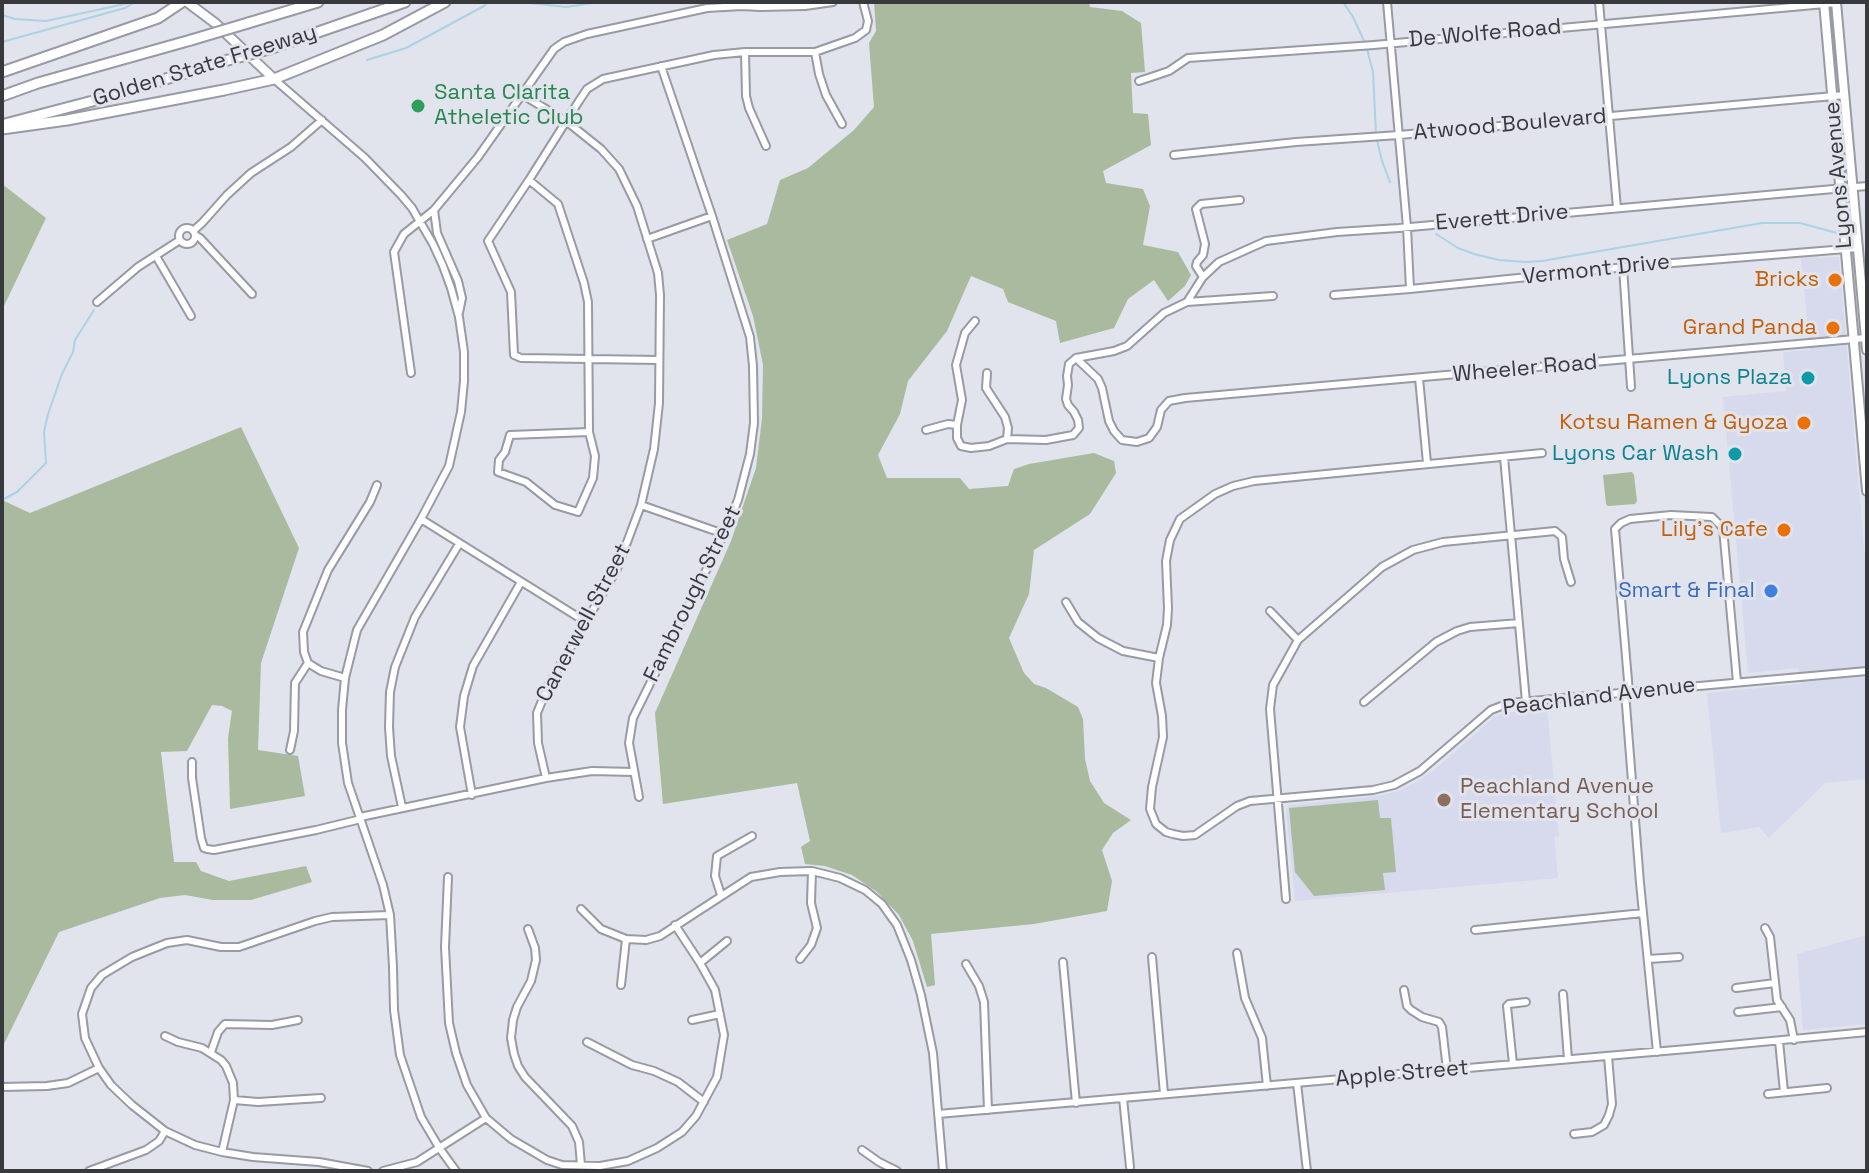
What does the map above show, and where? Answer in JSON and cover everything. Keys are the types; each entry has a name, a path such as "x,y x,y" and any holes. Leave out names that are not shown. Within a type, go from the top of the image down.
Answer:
{"highway":[{"path":"2,72 158,18 185,2"},
{"name":"Golden State Freeway","path":"2,96 318,2"},
{"name":"Golden State Freeway","path":"2,127 269,49 405,2"},
{"path":"2,127 67,120 274,79 383,35 445,2"}],"main road":[{"path":"185,2 215,23 274,79"},
{"name":"Lyons Avenue","path":"1824,3 1867,491"},
{"name":"Lyons Avenue","path":"1836,3 1867,350"}],"street":[{"path":"411,373 394,252 404,234 434,210 478,157 554,49 572,38 724,6 784,7 833,2"},
{"path":"659,360 521,358 514,355 511,292 488,241 587,89 603,79 714,55 815,52 855,38 866,30 868,21 863,2"},
{"path":"1387,2 1410,289"},
{"path":"1599,2 1617,208"},
{"name":"De Wolfe Road","path":"1139,81 1169,71 1188,58 1374,45 1836,3"},
{"path":"745,52 746,96 766,146"},
{"path":"815,52 826,95 842,124"},
{"name":"Fambrough Street","path":"639,797 629,743 633,718 738,500 754,423 750,337 661,66"},
{"path":"274,79 401,195 421,221 443,266 459,317 464,381 461,412 449,466 357,630 345,678 342,710 342,743 348,783 383,885 390,915 394,1010 400,1055 421,1117 456,1171"},
{"name":"Canerwell Street","path":"521,94 566,121 601,149 619,169 637,206 658,273 660,295 659,403 654,449 641,505 617,569 549,684 537,713 538,743 546,778"},
{"name":"Atwood Boulevard","path":"1174,155 1845,95"},
{"path":"252,294 200,238 194,233 189,228 179,234 180,240 188,245 193,241 194,233 227,195 322,120"},
{"path":"529,180 558,204 577,256 588,302 589,432 595,456 593,478 578,512 555,505 526,482 498,472 499,460 510,435 589,432"},
{"name":"Everett Drive","path":"1187,302 1203,277 1219,262 1266,241 1337,232 1867,186"},
{"path":"1203,277 1196,266 1205,244 1196,209 1201,204 1240,200"},
{"path":"434,210 437,233 462,298 459,317"},
{"path":"647,239 712,216"},
{"path":"97,302 138,267 180,240"},
{"name":"Vermont Drive","path":"1334,295 1858,248"},
{"path":"156,256 191,316"},
{"path":"1623,267 1631,387"},
{"path":"975,321 965,333 956,365 962,400 957,438 961,446 971,448 989,446 1007,439 1046,440 1073,435 1079,428 1078,420 1066,399 1069,364 1076,358 1127,346 1164,313 1187,302 1273,296"},
{"name":"Wheeler Road","path":"1076,358 1098,379 1114,431 1122,440 1137,442 1149,438 1157,427 1161,410 1169,401 1185,398 1866,338"},
{"path":"987,373 986,388 1005,417 1007,439"},
{"path":"1419,378 1427,463"},
{"path":"926,430 948,424 957,425"},
{"path":"1066,602 1078,622 1098,638 1123,651 1159,658 1167,625 1166,561 1170,540 1180,519 1215,494 1254,481 1542,453"},
{"path":"1504,457 1526,702"},
{"path":"345,678 321,671 308,663 303,632 328,570 370,502 377,485"},
{"path":"641,505 724,534"},
{"path":"1657,1052 1643,913 1615,529 1621,523 1630,519 1671,515 1712,517 1723,528 1737,682"},
{"path":"421,519 586,622"},
{"path":"1286,899 1270,709 1273,685 1298,640 1382,567 1413,550 1443,542 1555,531 1562,537 1571,582"},
{"path":"402,807 391,756 389,727 390,692 395,667 415,617 459,544"},
{"path":"472,795 460,727 464,696 473,666 521,582"},
{"path":"1270,611 1298,640"},
{"path":"1364,702 1436,642 1457,631 1519,623"},
{"name":"Peachland Avenue","path":"1159,658 1156,683 1163,737 1150,809 1156,824 1166,832 1183,836 1195,835 1237,806 1250,801 1373,790 1394,785 1420,771 1491,710 1509,703 1867,671"},
{"path":"290,750 294,731 295,683 308,663"},
{"path":"192,762 201,838 204,848 211,850 330,827 402,807 546,778 592,771 634,772"},
{"path":"721,895 715,876 717,856 752,836"},
{"path":"800,959 811,945 817,928 811,903 812,871"},
{"path":"581,909 601,929 626,939 646,940 660,936 751,877 812,871 840,878 865,890 882,904 897,925 921,995 933,1053 943,1171"},
{"path":"448,877 445,947 449,1023 467,1085 486,1118 511,1139 562,1165 600,1166 628,1161 657,1148 682,1132 696,1116 717,1077 724,1035 715,990 675,925"},
{"path":"1475,930 1643,913"},
{"path":"368,1171 296,1159 222,1152 195,1145 165,1131 111,1085 85,1038 82,1014 91,988 112,968 177,940 239,947 332,917 390,915"},
{"path":"1765,928 1770,937 1777,1000 1790,1020 1794,1040"},
{"path":"528,929 536,960 531,981 513,1020 511,1038 514,1054 525,1077 572,1126 579,1142 581,1165"},
{"path":"621,985 626,939"},
{"path":"700,963 727,941"},
{"path":"1237,953 1245,998 1262,1038 1267,1086"},
{"path":"1152,957 1164,1094"},
{"path":"1648,959 1679,957"},
{"path":"1063,962 1076,1103"},
{"path":"966,964 984,1002 988,1110"},
{"path":"1736,988 1775,983"},
{"path":"1404,990 1407,1006 1411,1010 1439,1022 1442,1027 1447,1070"},
{"path":"1563,994 1568,1059"},
{"path":"1513,1064 1507,1006 1526,1002"},
{"path":"1738,1012 1782,1007"},
{"path":"692,1020 720,1014"},
{"path":"211,1052 218,1032 225,1024 272,1025 298,1020"},
{"name":"Apple Street","path":"938,1114 1867,1032"},
{"path":"165,1036 211,1052 226,1066 234,1100 222,1152"},
{"path":"1779,1041 1784,1092"},
{"path":"587,1042 632,1065 678,1082 704,1102"},
{"path":"1574,1134 1592,1132 1604,1125 1609,1115 1612,1104 1608,1056"},
{"path":"2,1087 68,1083 99,1068"},
{"path":"1297,1083 1307,1171"},
{"path":"1768,1094 1827,1088"},
{"path":"234,1100 258,1102 321,1098"},
{"path":"1123,1098 1130,1167"},
{"path":"383,1171 407,1166 440,1149 486,1118"},
{"path":"89,1171 146,1150 159,1141 165,1131"},
{"path":"862,1150 897,1171"}],"shaded area":[{"path":"1839,257 1867,583 1867,779 1825,783 1769,838 1759,827 1721,833 1707,693 1801,684 1799,668 1748,673 1723,397 1786,391 1783,352 1810,350 1801,258"},
{"name":"Peachland Avenue Elementary School","path":"1547,708 1559,836 1554,837 1558,878 1295,901 1286,809 1289,805 1378,796 1398,791 1433,771 1494,717 1503,713"},
{"path":"1867,935 1867,1024 1803,1030 1797,954"}],"green space":[{"path":"874,2 1089,2 1090,7 1122,11 1141,23 1145,72 1131,73 1133,113 1148,114 1151,145 1103,171 1106,183 1143,189 1150,206 1143,245 1178,252 1191,275 1185,286 1168,301 1154,280 1128,299 1114,328 1060,343 1056,321 1008,302 1003,289 971,276 947,331 908,381 900,414 878,455 887,478 960,478 969,489 1008,486 1014,469 1094,453 1114,461 1116,473 1090,514 1034,550 1029,594 1009,638 1024,673 1034,684 1078,707 1083,719 1085,759 1090,781 1104,803 1131,820 1113,833 1102,850 1112,881 1107,911 1034,924 931,934 935,985 927,987 913,941 899,915 877,892 852,875 825,866 805,864 801,847 810,841 797,783 663,804 655,713 731,541 756,468 762,418 763,365 753,316 727,240 767,224 780,180 808,168 854,130 874,107 869,43 876,31"},
{"path":"2,184 46,218 2,310"},
{"path":"241,427 299,548 261,663 258,750 298,756 305,796 230,809 228,738 232,711 212,705 187,751 161,752 174,862 196,862 201,871 229,881 306,866 312,882 251,900 213,900 185,895 160,898 59,932 2,1048 2,500 30,513"},
{"path":"1632,472 1635,504 1608,506 1603,475"},
{"path":"1378,800 1380,818 1391,818 1396,872 1383,873 1385,890 1314,896 1295,872 1289,808"}],"waterway":[{"path":"2,15 46,21 134,2"},
{"path":"2,42 125,8 135,2"},
{"path":"367,60 406,48 488,2"},
{"path":"521,2 566,7 599,2"},
{"path":"1343,2 1365,43"},
{"path":"1367,49 1373,72 1376,134"},
{"path":"1377,140 1390,182"},
{"path":"1436,234 1474,254 1525,262 1762,223 1800,223 1837,233"},
{"path":"2,500 17,492 46,463 44,432 48,414 75,340 94,310"}],"place":[{"name":"Santa Clarita Atheletic Club","path":"418,106"},
{"name":"Bricks","path":"1835,280"},
{"name":"Grand Panda","path":"1833,328"},
{"name":"Lyons Plaza","path":"1808,378"},
{"name":"Kotsu Ramen & Gyoza","path":"1804,423"},
{"name":"Lyons Car Wash","path":"1735,454"},
{"name":"Lily's Cafe","path":"1784,530"},
{"name":"Smart & Final","path":"1771,591"},
{"name":"Peachland Avenue Elementary School","path":"1444,800"}]}
